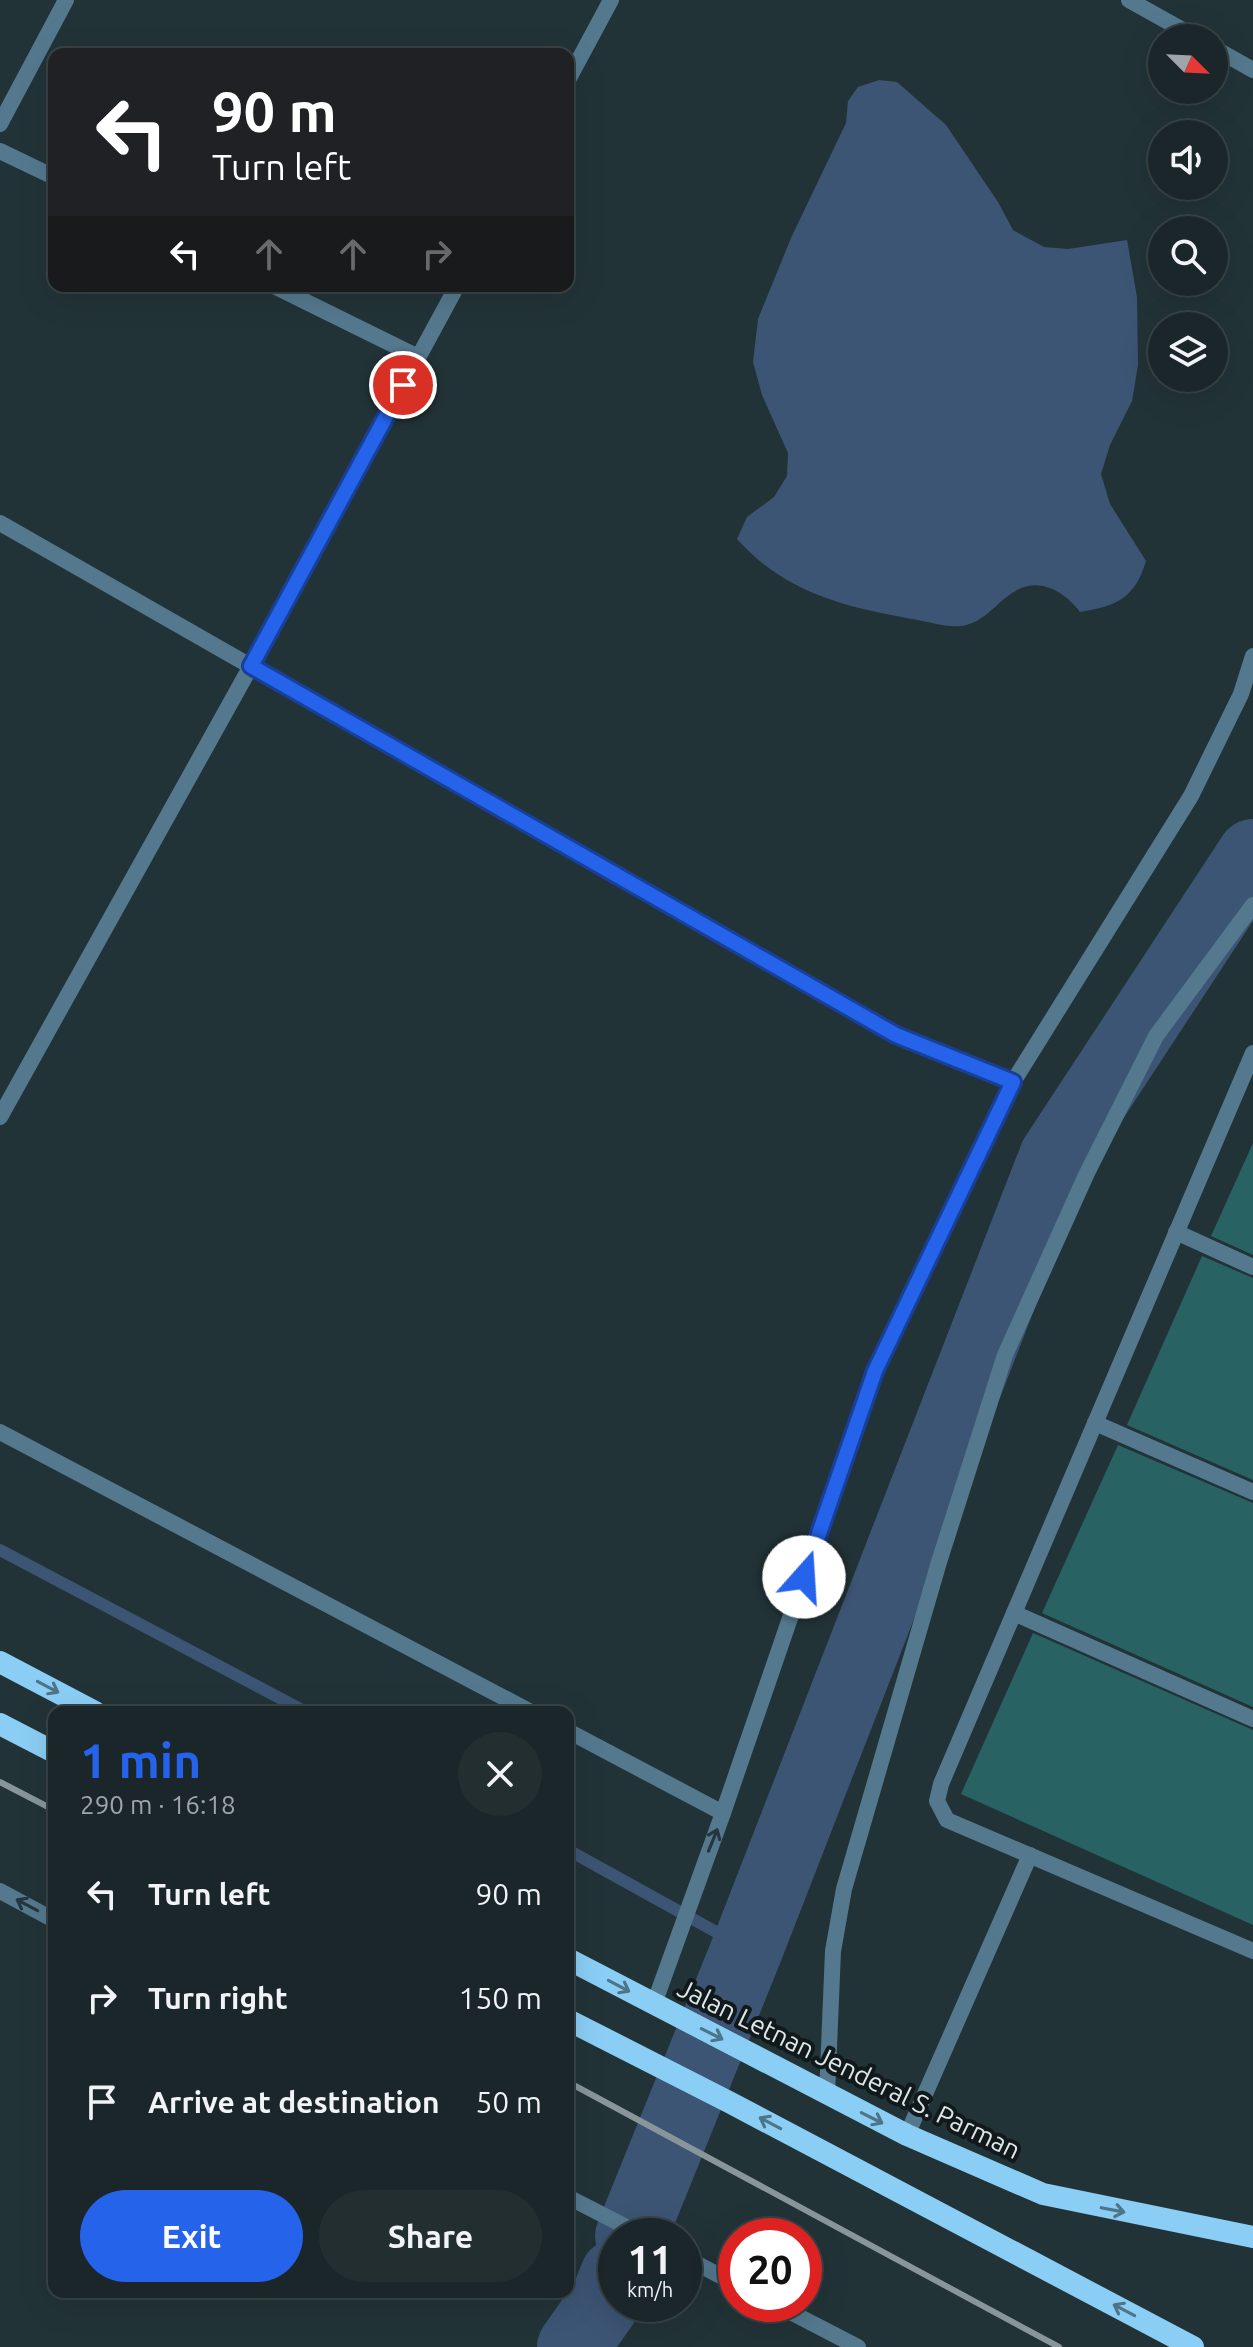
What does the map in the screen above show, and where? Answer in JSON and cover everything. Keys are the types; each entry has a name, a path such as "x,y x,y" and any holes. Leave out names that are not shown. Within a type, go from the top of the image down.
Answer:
{"highway":[{"path":"0,1662 84,1706"},
{"path":"0,1724 48,1749"},
{"name":"Jalan Letnan Jenderal S. Parman","path":"574,1962 907,2135 1043,2194 1253,2237"},
{"path":"574,2023 1193,2347"}],"street":[{"path":"0,124 66,0"},
{"path":"574,69 611,0"},
{"path":"1129,0 1172,24"},
{"path":"1228,56 1253,70"},
{"path":"0,151 48,174"},
{"path":"286,292 418,357"},
{"path":"0,1117 251,666 454,292"},
{"path":"0,523 896,1035 1013,1082"},
{"path":"662,2008 680,1926 723,1813 875,1371 1013,1082 1191,796 1241,694 1253,656"},
{"path":"827,2095 833,1951 844,1889 939,1562 1005,1355 1087,1173 1156,1036 1253,905"},
{"path":"1253,1053 941,1784 937,1801 947,1820 1253,1951"},
{"path":"1176,1232 1253,1267"},
{"path":"1095,1423 1253,1492"},
{"path":"0,1432 520,1706"},
{"path":"1014,1613 1253,1719"},
{"path":"574,1734 723,1813"},
{"path":"907,2135 1030,1855"},
{"path":"0,1891 48,1917"},
{"path":"574,2200 609,2218"},
{"path":"810,2322 858,2347"}],"water":[{"path":"879,80 897,82 946,125 998,202 1013,230 1044,247 1068,249 1127,240 1137,297 1138,365 1132,401 1110,445 1101,474 1110,504 1146,561 1142,574 1130,592 1114,603 1080,612 1068,599 1052,589 1026,586 977,621 961,626 943,625 863,609 817,595 775,573 737,539 747,517 774,497 787,476 788,453 762,395 753,362 758,319 791,238 846,123 848,101 858,87"}],"building":[{"path":"1253,1143 1253,1255 1211,1236"},
{"path":"1202,1256 1253,1278 1253,1480 1127,1425"},
{"path":"1118,1445 1253,1503 1253,1707 1042,1613"},
{"path":"1033,1633 1253,1730 1253,1925 961,1794"}],"waterway":[{"path":"638,2218 747,1949 1055,1157 1253,855"},
{"path":"0,1550 295,1706"},
{"path":"574,1853 747,1949"},
{"path":"573,2347 598,2311"}],"railway":[{"path":"0,1782 48,1807"},
{"path":"574,2085 1059,2347"}],"route":[{"path":"403,385 251,666 896,1035 1013,1082 875,1371 804,1577"}]}
